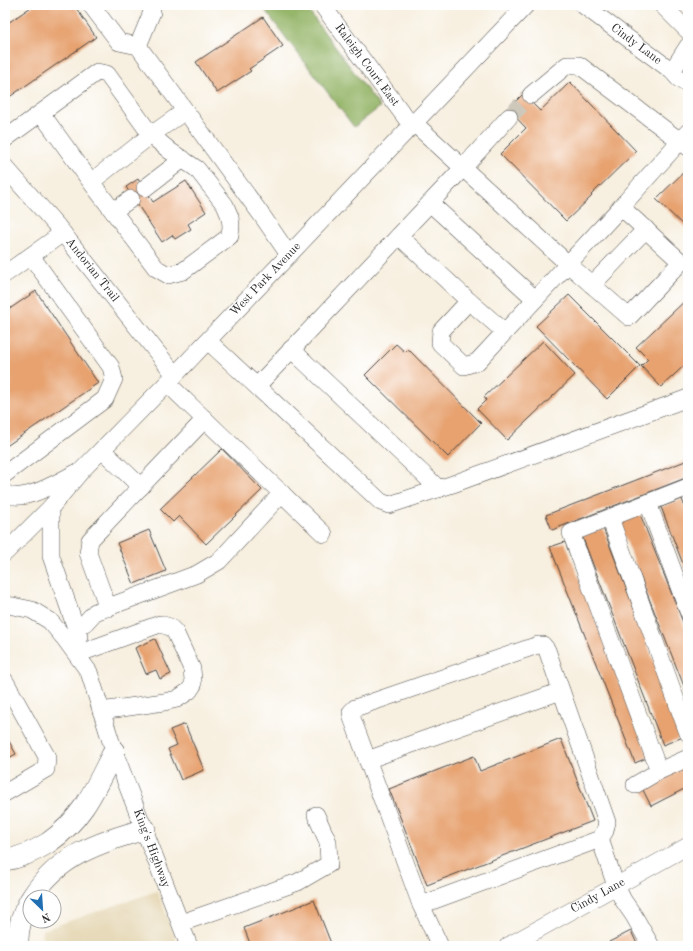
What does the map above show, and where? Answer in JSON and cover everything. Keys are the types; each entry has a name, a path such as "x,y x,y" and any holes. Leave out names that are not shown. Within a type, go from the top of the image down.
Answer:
{"main road":[{"path":"5,860 39,849 69,827 84,808 114,751"},
{"path":"38,889 50,874 69,858 103,842 145,829"},
{"path":"18,946 18,933 22,918"}],"street":[{"path":"91,5 119,42 138,46 289,254"},
{"path":"138,46 152,12 151,5"},
{"name":"Raleigh Court East","path":"322,5 412,124 629,317 681,262 646,229"},
{"name":"West Park Avenue","path":"5,553 51,507 82,470 208,341 526,5"},
{"name":"Cindy Lane","path":"583,5 672,71 678,78 688,85"},
{"path":"662,5 688,31"},
{"path":"672,71 688,46"},
{"path":"469,301 441,331 440,343 464,366 477,362 621,206 685,140 579,65 567,65 531,95"},
{"path":"5,140 41,113 97,72 107,74 151,135 197,169 225,205 230,217 230,236 183,272 168,275 156,268 41,113"},
{"path":"91,182 151,135 185,111"},
{"path":"257,386 463,168 509,117"},
{"path":"145,188 183,159"},
{"name":"Andorian Trail","path":"5,167 63,233 171,379 205,419 324,534"},
{"path":"113,211 131,198"},
{"path":"430,203 535,299"},
{"path":"592,285 646,229 621,206"},
{"path":"5,274 63,233"},
{"path":"399,236 505,332"},
{"path":"5,474 105,399 114,379 111,367 31,256"},
{"path":"208,341 381,502 389,505 439,489 688,398"},
{"path":"292,349 439,489"},
{"path":"108,608 88,553 90,540 205,419"},
{"path":"102,450 140,487"},
{"path":"5,493 10,496 30,495 82,470"},
{"path":"659,771 571,533 688,487"},
{"path":"76,626 85,623 95,612 197,574 219,561 282,493"},
{"path":"648,503 688,611"},
{"path":"51,507 51,556 76,626 89,672"},
{"path":"610,518 688,732"},
{"path":"5,605 32,610 50,621 66,639 89,672"},
{"path":"83,652 160,624 170,627 175,632 192,669 193,685 189,691 177,699 101,711"},
{"path":"421,905 600,839 605,831 607,822 547,650 543,645 538,645 355,708 351,712 367,760 421,905 440,946"},
{"name":"King's Highway","path":"89,672 114,751 189,946"},
{"path":"5,681 47,757 46,769 5,793"},
{"path":"367,760 561,691"},
{"path":"635,785 659,771 688,758"},
{"path":"181,923 298,882 329,864 328,842 316,815"},
{"path":"600,839 616,886 651,946"},
{"name":"Cindy Lane","path":"508,946 535,939 616,886 688,846"}],"shaded area":[{"path":"157,891 178,946 42,946 43,930 62,929 62,924"}],"green space":[{"path":"261,5 304,5 380,107 354,127"}],"building":[{"path":"34,5 74,5 96,37 5,100 5,25"},
{"path":"263,17 283,46 249,69 251,71 217,93 196,62"},
{"path":"570,82 636,151 566,221 500,154 526,128 508,109 523,94 540,111"},
{"path":"688,168 688,230 656,199"},
{"path":"138,179 153,202 186,181 206,212 188,224 191,229 175,239 172,235 162,242 126,187"},
{"path":"36,291 98,383 5,447 5,312"},
{"path":"569,295 640,366 607,399 536,326"},
{"path":"688,298 688,362 661,387 641,366 648,359 636,347"},
{"path":"543,341 575,375 507,440 477,409 486,400 484,397"},
{"path":"396,344 405,352 408,349 481,423 448,457 365,375"},
{"path":"222,449 262,490 206,544 179,516 173,522 160,509"},
{"path":"688,460 688,477 552,530 546,515"},
{"path":"682,499 688,515 688,577 661,507"},
{"path":"640,514 688,635 688,696 619,523"},
{"path":"603,528 683,737 663,745 582,536"},
{"path":"149,530 166,571 134,584 117,543"},
{"path":"565,542 649,757 635,763 550,547"},
{"path":"155,639 171,674 160,679 156,670 146,674 135,648"},
{"path":"185,724 204,770 181,780 168,749 177,745 170,730"},
{"path":"5,734 16,754 5,760"},
{"path":"561,739 593,821 427,885 389,789 474,756 480,771"},
{"path":"688,762 688,787 651,806 641,786"},
{"path":"314,900 332,946 251,946 244,928"},
{"path":"631,931 638,946 611,946 609,942"}],"tunnel":[{"path":"509,117 531,95"}]}
